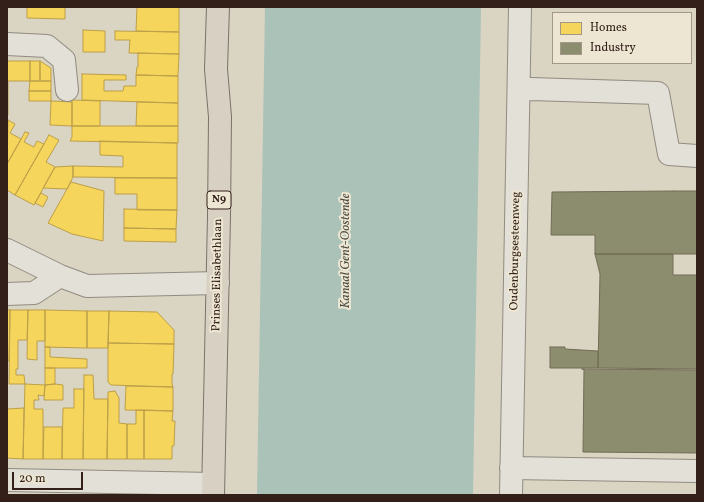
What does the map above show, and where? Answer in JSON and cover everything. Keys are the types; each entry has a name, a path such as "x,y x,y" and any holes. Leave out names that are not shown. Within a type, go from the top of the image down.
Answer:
{"main road":[{"name":"Prinses Elisabethlaan","path":"213,489 220,125 216,69 218,7"}],"street":[{"name":"Oudenburgsesteenweg","path":"511,495 520,7"},
{"path":"7,44 47,46 64,60 67,90"},
{"path":"519,90 545,89 658,93 669,154 697,156"},
{"path":"7,250 60,276 87,286 218,283"},
{"path":"7,294 34,293 60,276"},
{"path":"511,468 697,471"},
{"path":"7,480 213,489"}],"water":[{"name":"Kanaal Gent-Oostende","path":"265,7 481,7 473,495 257,495"}],"building: Homes":[{"path":"27,7 65,7 65,19 27,18"},
{"path":"137,7 179,7 179,32 136,31"},
{"path":"83,30 105,31 105,52 83,52"},
{"path":"115,31 179,32 179,54 129,53 130,40 115,40"},
{"path":"138,53 179,54 178,76 136,75 138,67"},
{"path":"7,61 30,61 30,81 8,81 8,115 7,115"},
{"path":"30,61 40,61 40,81 30,81"},
{"path":"40,61 51,68 51,81 40,81"},
{"path":"82,74 126,75 126,80 104,80 104,91 123,91 124,86 136,86 136,75 178,76 178,103 82,100"},
{"path":"30,81 51,81 51,91 29,91"},
{"path":"29,91 51,91 51,101 29,101"},
{"path":"72,100 101,101 100,126 72,126"},
{"path":"51,101 72,102 72,126 50,125"},
{"path":"137,102 178,103 178,126 136,126"},
{"path":"8,120 15,124 10,133 21,139 7,164"},
{"path":"72,126 178,126 178,143 70,141 72,137"},
{"path":"25,132 29,133 24,142 34,147 37,141 44,144 15,195 7,190 7,164"},
{"path":"49,135 59,140 46,162 55,167 34,205 15,195"},
{"path":"100,141 177,143 177,178 73,177 73,166 123,167 123,156 100,155"},
{"path":"73,166 73,177 67,189 43,188 55,167"},
{"path":"115,178 177,178 177,210 137,210 137,194 115,194"},
{"path":"71,182 104,191 103,241 72,234 48,223"},
{"path":"41,193 48,197 43,207 35,203"},
{"path":"124,209 177,210 176,229 124,228"},
{"path":"124,228 176,229 176,242 124,241"},
{"path":"7,310 10,310 9,361 7,361"},
{"path":"10,310 28,310 27,340 18,340 18,369 16,369 16,375 24,375 25,384 9,384"},
{"path":"28,310 45,310 45,341 37,341 37,360 27,359"},
{"path":"45,310 87,311 87,348 45,347"},
{"path":"87,311 109,311 108,348 87,348"},
{"path":"109,311 157,312 174,330 174,344 108,343"},
{"path":"108,343 174,344 172,374 173,387 111,385 108,382"},
{"path":"45,347 50,347 50,357 87,359 87,368 45,368"},
{"path":"45,368 55,368 55,384 45,385"},
{"path":"84,375 93,375 94,399 108,399 107,459 83,459"},
{"path":"25,384 45,385 44,396 38,395 39,400 34,400 34,409 43,409 43,459 23,459"},
{"path":"45,385 63,385 63,400 44,400"},
{"path":"126,386 173,387 173,411 125,410"},
{"path":"74,389 84,389 83,459 62,459 63,408 74,408"},
{"path":"115,391 119,398 119,423 127,424 127,459 107,459 108,392"},
{"path":"24,408 23,459 7,458 7,409"},
{"path":"136,410 144,410 144,459 127,459 127,424 136,424"},
{"path":"144,410 173,411 172,421 175,421 172,459 144,459"},
{"path":"44,427 62,427 62,459 43,459"}],"building: Industry":[{"path":"697,191 697,254 595,254 595,235 551,235 552,192"},
{"path":"595,254 673,254 673,275 697,275 697,369 598,368 600,274"},
{"path":"550,347 565,347 565,349 598,351 598,368 550,368"},
{"path":"584,369 697,370 697,453 583,452"}]}
